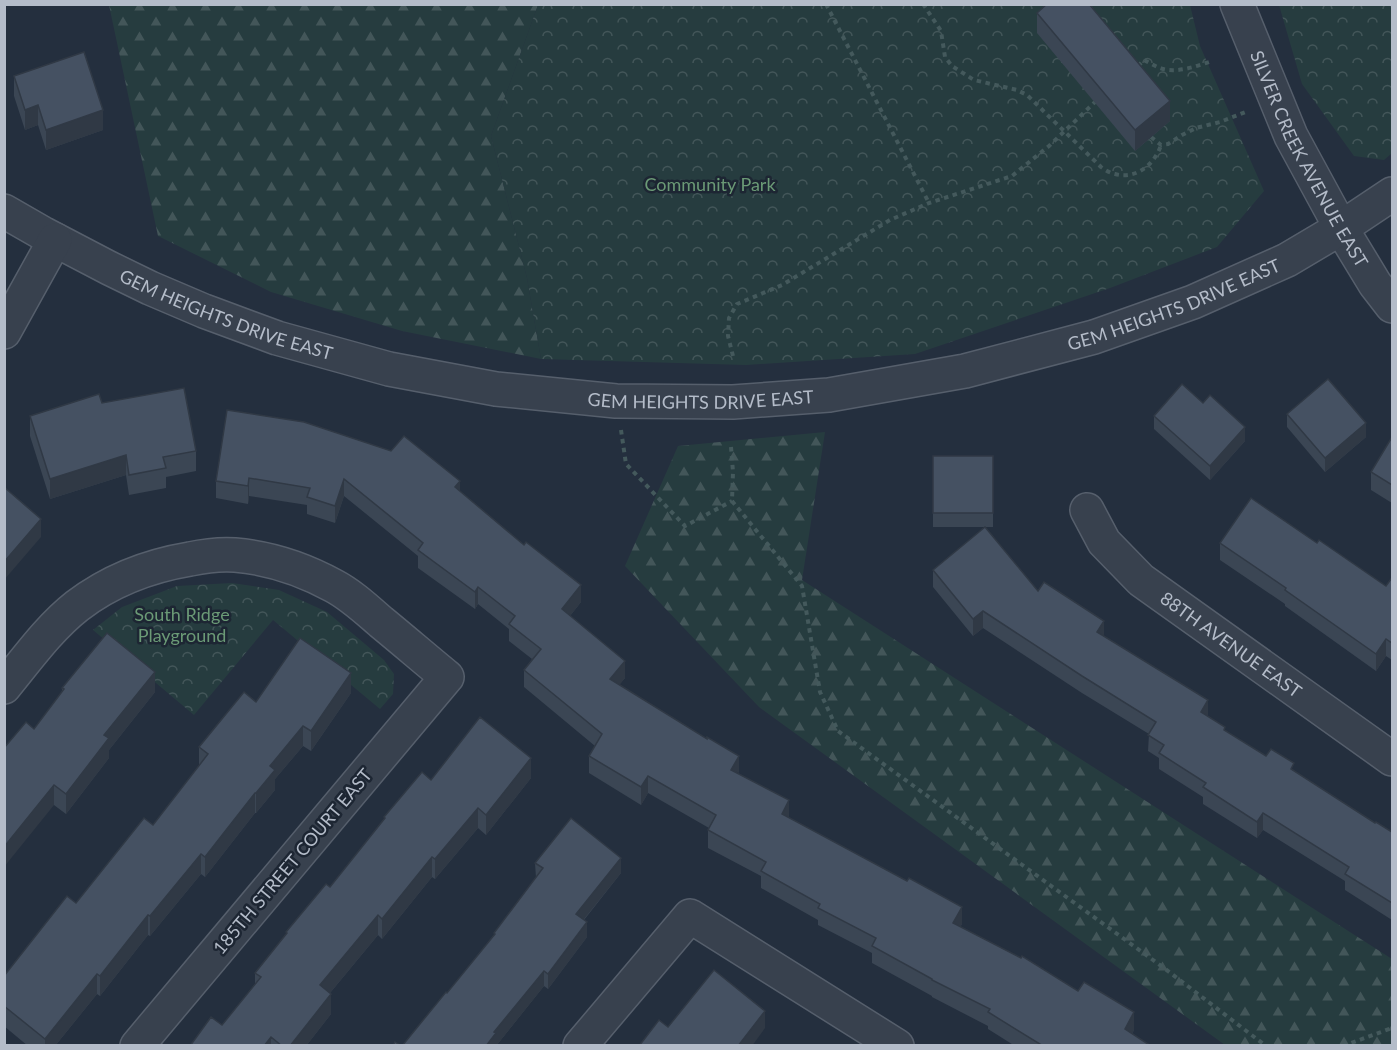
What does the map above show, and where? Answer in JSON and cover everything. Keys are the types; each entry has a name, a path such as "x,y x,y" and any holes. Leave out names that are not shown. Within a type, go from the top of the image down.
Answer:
{"street":[{"name":"SILVER CREEK AVENUE EAST","path":"1237,4 1291,136 1341,228 1375,284 1392,306"},
{"name":"GEM HEIGHTS DRIVE EAST","path":"4,211 54,240 150,288 204,311 277,338 389,369 496,389 616,401 733,402 829,395 965,371 1094,337 1193,302 1287,260 1392,194"},
{"path":"4,332 54,240"},
{"name":"88TH AVENUE EAST","path":"1087,510 1104,542 1141,580 1392,759"},
{"name":"185TH STREET COURT EAST","path":"4,687 55,626 77,606 100,590 143,569 168,562 234,555 273,561 302,570 336,587 447,677 137,1046"},
{"path":"580,1046 690,916 897,1046"}],"path":[{"path":"826,4 929,203"},
{"path":"923,4 941,31 945,57 952,66 974,80 1017,90 1027,95 1101,167 1113,174 1135,174 1154,159 1161,145"},
{"path":"1134,70 1144,60 1162,69 1193,67 1212,61"},
{"path":"1151,137 1161,145 1168,144 1196,128 1220,122 1277,101"},
{"path":"733,356 728,336 729,318 737,304 782,285 890,220 929,203 1012,176 1065,132 1095,102"},
{"path":"616,401 626,464 686,526 732,501"},
{"path":"731,447 732,501 802,586 820,692 838,731 1164,968 1266,1046"},
{"path":"1343,1046 1392,1028"}],"green space":[{"path":"109,5 538,5 491,136 527,278 541,359 402,331 271,292 158,236"},
{"name":"Community Park","path":"538,5 1190,5 1200,46 1264,191 1217,247 1110,288 915,354 746,365 541,359 527,278 491,136"},
{"path":"1279,5 1392,5 1392,153 1384,160 1354,156 1302,84"},
{"path":"825,432 802,580 1392,959 1392,1045 1225,1045 759,707 625,566 678,446"},
{"name":"South Ridge Playground","path":"232,583 279,590 327,612 384,660 394,674 393,694 380,709 273,620 194,715 93,630 122,607 177,586"}],"building":[{"path":"1047,4 1089,4 1170,101 1135,130 1037,13"},
{"path":"84,52 103,110 46,130 38,105 25,110 14,76"},
{"path":"1328,379 1366,423 1325,458 1287,414"},
{"path":"1182,384 1203,403 1210,395 1245,427 1210,466 1154,416"},
{"path":"184,388 196,451 163,457 166,468 129,475 126,455 50,479 30,416 99,394 102,403"},
{"path":"227,410 304,422 391,451 404,436 460,481 455,487 524,545 526,542 581,585 562,609 625,661 610,679 707,739 707,737 739,756 731,770 789,800 782,814 907,881 909,878 962,907 953,923 1021,958 1022,956 1078,991 1084,982 1134,1012 1125,1029 1151,1046 1043,1046 988,1012 990,1009 872,946 876,938 818,908 820,904 761,871 766,862 708,830 716,815 648,776 641,787 589,756 602,734 524,670 541,649 509,624 515,616 478,587 475,592 418,550 423,543 344,479 335,506 307,497 310,488 249,478 248,486 216,481"},
{"path":"1392,437 1392,485 1371,472"},
{"path":"933,456 993,456 993,513 933,513"},
{"path":"4,487 41,519 4,562"},
{"path":"1251,498 1317,543 1319,540 1386,586 1392,580 1392,643 1386,639 1376,654 1220,543"},
{"path":"985,527 1038,591 1044,582 1104,621 1097,632 1208,700 1201,712 1225,727 1224,730 1266,756 1271,749 1294,763 1291,769 1392,832 1392,903 1345,874 1349,867 1263,813 1257,822 1203,787 1206,783 1159,753 1164,745 1148,735 1156,722 983,611 973,619 933,570"},
{"path":"107,633 155,672 104,735 109,738 66,794 54,785 4,847 4,748 26,722 34,729 64,689 62,688"},
{"path":"300,638 351,673 311,731 303,726 270,766 275,770 205,857 201,854 150,916 148,915 100,976 97,974 45,1039 4,1006 4,976 67,896 76,903 144,818 153,825 208,754 199,747 244,692 256,702"},
{"path":"480,717 531,758 486,815 478,808 435,859 432,857 382,919 378,915 320,985 331,994 290,1046 282,1046 271,1037 264,1046 190,1046 211,1017 222,1025 261,977 255,973 326,884 330,887 422,772 431,780"},
{"path":"571,818 621,858 576,914 587,922 548,974 544,971 494,1032 496,1033 486,1046 402,1046 495,934 543,868 535,863"},
{"path":"714,970 765,1011 738,1046 639,1046 659,1020 668,1027"}]}
